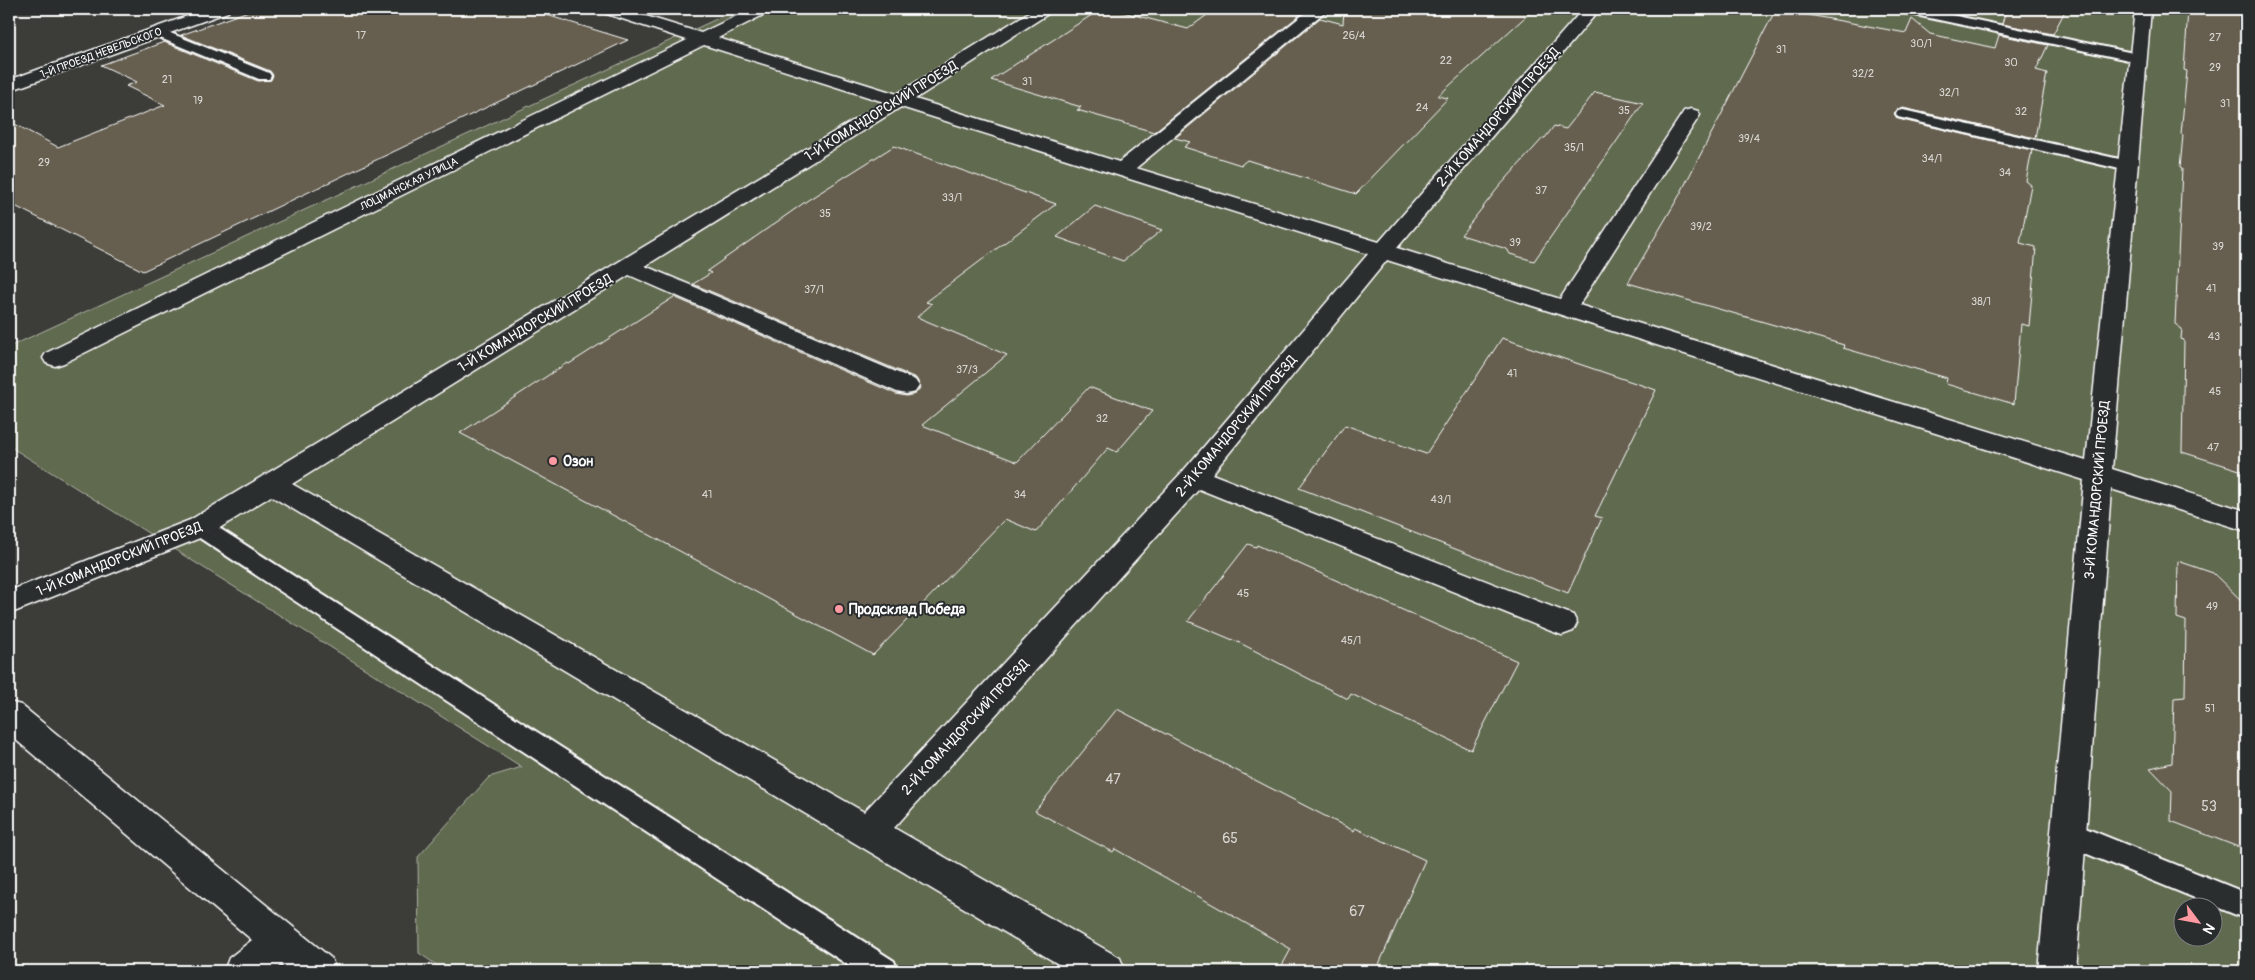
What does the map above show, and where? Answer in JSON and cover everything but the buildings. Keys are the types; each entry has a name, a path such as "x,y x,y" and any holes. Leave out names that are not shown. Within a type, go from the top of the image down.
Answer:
{"street":[{"name":"1-Й ПРОЕЗД НЕВЕЛЬСКОГО","path":"9,86 222,9"},
{"path":"607,9 2246,521"},
{"name":"ЛОЦМАНСКАЯ УЛИЦА","path":"55,358 763,9"},
{"name":"1-Й КОМАНДОРСКИЙ ПРОЕЗД","path":"9,603 200,527 900,100 1045,9"},
{"path":"1121,170 1320,9"},
{"name":"2-Й КОМАНДОРСКИЙ ПРОЕЗД","path":"868,832 1194,477 1382,252 1592,9"},
{"name":"3-Й КОМАНДОРСКИЙ ПРОЕЗД","path":"2057,971 2098,474 2143,9"},
{"path":"1565,309 1691,115"},
{"path":"627,266 906,386"},
{"path":"1194,477 1562,623"},
{"path":"271,484 1106,971"},
{"path":"9,715 317,971"},
{"path":"243,971 280,941"}],"lane":[{"path":"1906,9 2138,58"},
{"path":"158,32 264,76"},
{"path":"1903,114 2128,166"},
{"path":"200,527 883,971"},
{"path":"2068,834 2246,906"}],"green space":[{"path":"738,9 2246,9 2246,971 445,971 419,953 418,857 489,777 522,767 9,446 9,347"}],"place":[{"name":"Озон","path":"553,461"},
{"name":"Продсклад Победа","path":"839,609"}]}
